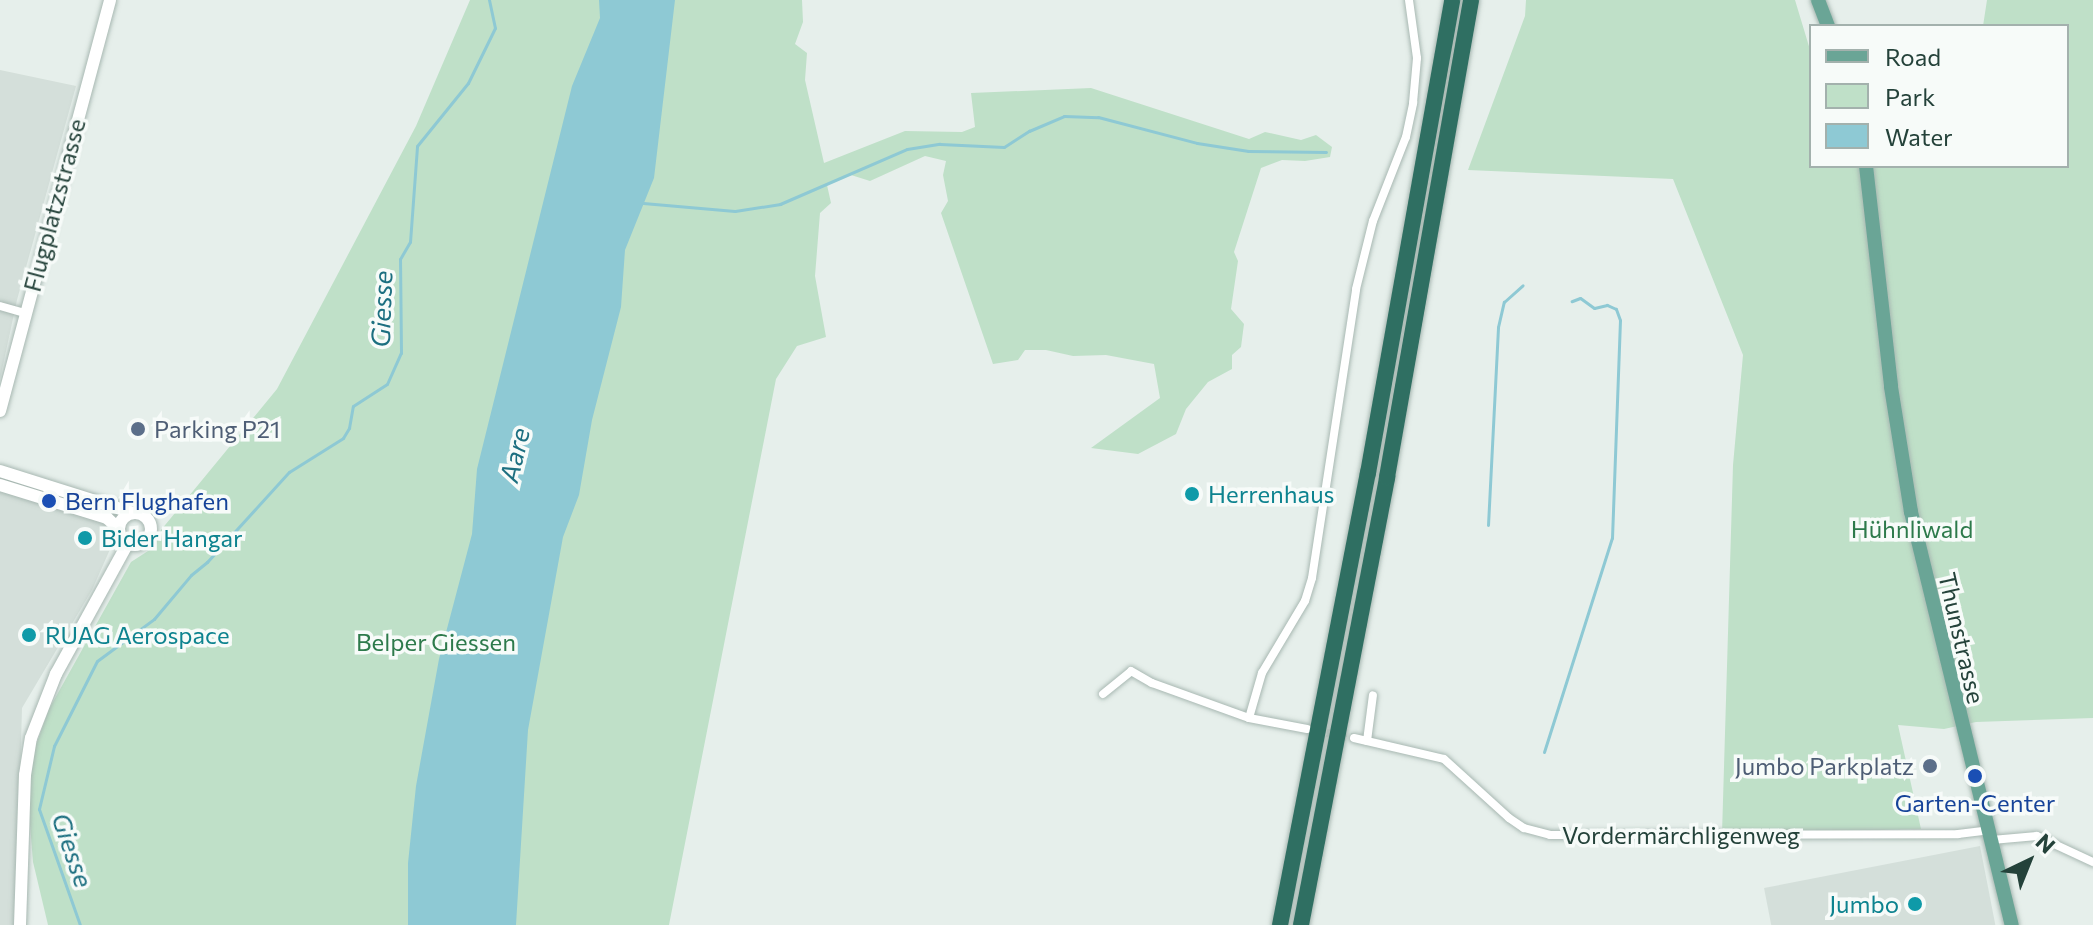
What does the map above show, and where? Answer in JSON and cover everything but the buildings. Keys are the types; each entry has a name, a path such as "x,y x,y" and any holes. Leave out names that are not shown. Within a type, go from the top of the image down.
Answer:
{"highway":[{"path":"1280,925 1365,487 1452,0"},
{"path":"1301,925 1390,462 1471,0"}],"main road":[{"path":"1818,0 1827,24"},
{"name":"Thunstrasse","path":"1866,168 1906,487 1959,717 2012,925"}],"street":[{"name":"Flugplatzstrasse","path":"0,411 110,0"},
{"path":"1249,718 1262,673 1305,601 1312,578 1356,289 1373,221 1406,137 1413,103 1417,58 1409,0"},
{"path":"0,306 25,313"},
{"path":"0,471 146,518 150,534 140,544 128,543"},
{"path":"0,485 107,518 128,543"},
{"path":"119,529 123,518 133,513"},
{"path":"20,925 26,761 31,738 56,674 128,543"},
{"path":"1103,694 1131,671 1152,683 1249,718 1307,729"},
{"path":"1367,741 1373,695"},
{"name":"Vordermärchligenweg","path":"1354,738 1444,759 1509,818 1524,828 1550,835 2037,836 2093,862"}],"shaded area":[{"path":"0,70 76,86 17,300 0,379"},
{"path":"0,485 119,529 92,590 22,708 16,925 0,925"},
{"path":"1980,846 1995,925 1771,925 1764,888"}],"green space":[{"name":"Belper Giessen","path":"470,0 802,0 803,22 795,44 807,53 805,80 824,163 905,131 962,132 975,127 971,93 1091,88 1249,139 1265,132 1301,140 1316,135 1332,147 1330,157 1305,161 1282,160 1261,168 1234,252 1238,261 1231,309 1244,324 1241,347 1232,355 1232,369 1208,382 1186,409 1176,434 1138,454 1091,448 1160,398 1154,364 1106,355 1073,356 1046,350 1025,350 1018,360 993,364 941,213 948,201 943,175 946,161 925,156 870,181 851,175 827,185 831,203 820,213 815,276 826,337 797,346 776,379 669,925 48,925 33,862 28,800 32,756 49,709 131,562 148,551 161,530 277,389 416,126"},
{"name":"Hühnliwald","path":"1526,0 1795,0 1809,46 1809,168 2069,168 2069,24 1983,24 1987,0 2093,0 2093,718 1976,722 1944,729 1898,725 1921,829 1722,834 1733,465 1743,355 1673,179 1468,170 1525,16"}],"water":[{"name":"Aare","path":"599,0 675,0 654,178 625,250 621,307 592,420 579,495 563,537 528,730 516,925 408,925 408,863 416,786 439,659 472,534 477,469 572,86 600,18"}],"waterway":[{"name":"Giesse","path":"80,925 39,809 54,746 97,661 154,619 191,575 207,562 289,472 343,438 349,428 353,406 387,384 401,353 400,259 410,242 417,146 468,83 495,28 489,0"},
{"path":"643,203 735,211 780,204 907,149 940,144 1004,147 1029,131 1064,116 1098,117 1197,143 1248,151 1326,152"},
{"path":"1488,525 1498,327 1504,302 1523,285"},
{"path":"1544,752 1612,538 1620,320 1616,309 1607,305 1594,308 1580,298 1572,301"}],"tunnel":[{"path":"1315,731 1354,738"}],"place":[{"name":"Parking P21","path":"138,429"},
{"name":"Herrenhaus","path":"1192,494"},
{"name":"Bern Flughafen","path":"49,501"},
{"name":"Bider Hangar","path":"85,538"},
{"name":"RUAG Aerospace","path":"29,635"},
{"name":"Jumbo Parkplatz","path":"1930,766"},
{"name":"Garten-Center","path":"1975,776"},
{"name":"Jumbo","path":"1915,904"}]}
